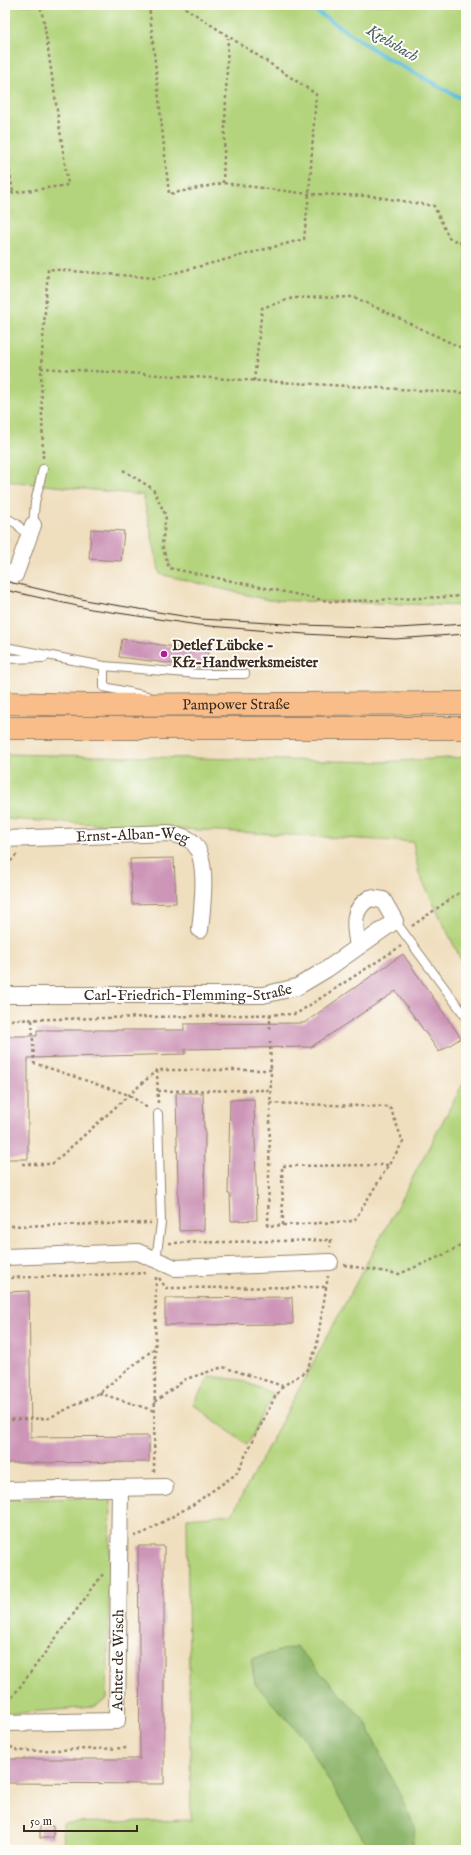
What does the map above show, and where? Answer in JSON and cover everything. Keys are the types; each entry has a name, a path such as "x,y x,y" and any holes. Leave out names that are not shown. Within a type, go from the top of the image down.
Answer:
{"main road":[{"name":"Pampower Straße","path":"5,703 85,706 466,703"},
{"name":"Pampower Straße","path":"5,728 466,728"}],"street":[{"path":"5,572 15,575 31,531"},
{"name":"Ernst-Alban-Weg","path":"5,839 170,833 189,839 198,849 202,860 203,899 200,930"},
{"path":"358,947 356,913 362,903 370,898 383,900 399,926"},
{"name":"Carl-Friedrich-Flemming-Straße","path":"5,995 263,995 297,987 358,947 399,926"},
{"path":"5,1257 138,1252 175,1268 330,1262"},
{"path":"5,1490 159,1487"},
{"name":"Achter de Wisch","path":"5,1723 117,1721 120,1488"}],"lane":[{"path":"5,517 31,531 35,502 43,469"},
{"path":"5,647 104,666 198,674 245,674"},
{"path":"5,660 61,658"},
{"path":"104,666 104,687 195,704"},
{"path":"399,926 466,1017"},
{"path":"156,1260 162,1223 158,1114"}],"path":[{"path":"5,194 68,186 44,22 40,5"},
{"path":"149,5 169,194 223,184 309,194 371,196 434,206 449,238 466,245"},
{"path":"43,469 41,368 48,269 155,278 304,239 309,194 316,94 181,5"},
{"path":"223,184 228,37"},
{"path":"5,147 14,192"},
{"path":"254,381 262,308 293,298 354,297 466,350"},
{"path":"41,368 466,393"},
{"path":"123,470 153,488 166,516 162,545 169,568 333,602 466,596"},
{"path":"399,926 466,888"},
{"path":"270,1014 270,1030"},
{"path":"32,1020 34,1063 129,1095 158,1114"},
{"path":"270,1041 271,1070 270,1090 268,1226 354,1221 403,1142 390,1108 270,1103"},
{"path":"157,1070 158,1114"},
{"path":"22,1164 52,1164 157,1070 271,1070"},
{"path":"158,1091 270,1090"},
{"path":"283,1225 282,1166 388,1165"},
{"path":"5,1226 162,1223"},
{"path":"119,1540 144,1533 194,1504 236,1474 275,1397 283,1386 306,1371 316,1349 330,1262 331,1240 158,1243"},
{"path":"330,1262 399,1274 441,1256 466,1243"},
{"path":"156,1260 155,1410 159,1487"},
{"path":"5,1420 49,1418 99,1393 155,1348"},
{"path":"155,1402 186,1379 223,1367 283,1386"},
{"path":"99,1393 155,1410"},
{"path":"5,1707 104,1572 118,1572"},
{"path":"5,1744 18,1751 129,1748"}],"green space":[{"path":"5,5 466,5 466,606 268,600 160,574 143,495 5,481"},
{"path":"5,754 381,762 466,757 466,970 419,874 413,842 5,819"},
{"path":"466,1078 466,1850 64,1850 63,1823 191,1820 187,1518 232,1514"},
{"path":"210,1376 240,1380 274,1394 247,1445 193,1404"},
{"path":"111,1497 107,1699 94,1707 5,1714 5,1500"},
{"path":"296,1646 365,1721 415,1827 412,1850 374,1850 363,1839 304,1738 255,1684 251,1659"}],"building":[{"path":"91,529 124,531 121,561 89,559"},
{"name":"Detlef Lübcke - Kfz-Handwerksmeister","path":"122,639 208,652 206,668 119,657"},
{"path":"174,858 176,903 132,904 130,859"},
{"path":"403,954 461,1038 439,1052 396,991 311,1047 185,1049 185,1054 28,1058 28,1159 5,1159 5,1036 37,1036 37,1030 184,1030 184,1024 304,1023"},
{"path":"176,1093 203,1093 205,1128 204,1230 179,1231"},
{"path":"254,1099 257,1220 231,1221 230,1194 228,1194 230,1100"},
{"path":"29,1291 31,1437 149,1436 149,1462 5,1463 5,1292"},
{"path":"292,1297 293,1324 165,1325 165,1298"},
{"path":"138,1546 164,1546 164,1784 5,1783 5,1759 140,1759"},
{"path":"40,1826 53,1826 53,1838 40,1838"}],"waterway":[{"name":"Krebsbach","path":"307,5 385,57 466,101"}],"tram line":[{"path":"5,581 90,601 201,619 303,625 398,628 466,624"},
{"path":"5,590 91,609 198,625 305,634 395,639 466,634"}],"place":[{"name":"Detlef Lübcke - Kfz-Handwerksmeister","path":"164,654"}]}
